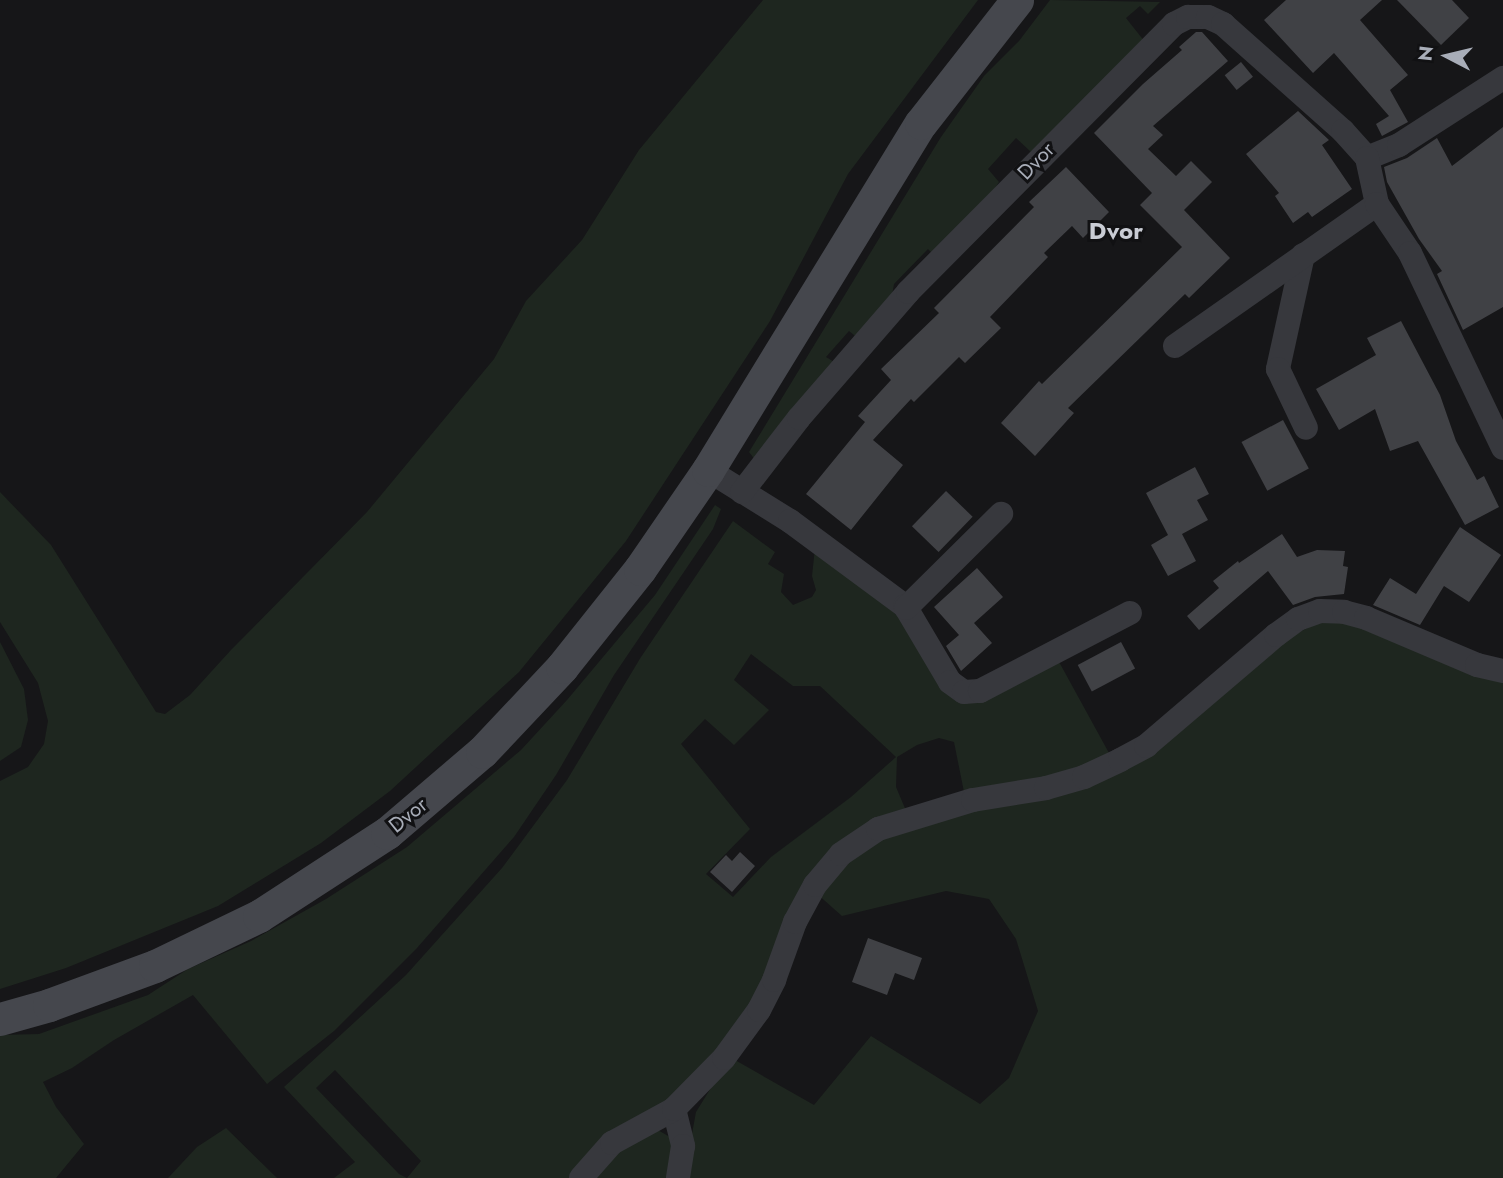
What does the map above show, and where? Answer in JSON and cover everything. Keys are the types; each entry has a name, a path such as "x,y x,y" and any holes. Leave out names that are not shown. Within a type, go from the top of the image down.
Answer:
{"street":[{"name":"Dvor","path":"0,1019 111,984 216,938 288,898 387,833 482,751 562,667 640,569 708,470 921,123 1017,0"},
{"name":"Dvor","path":"741,492 799,418 908,292 1174,24 1188,17 1208,17 1223,23 1343,131 1367,158 1377,204 1410,253 1503,448"},
{"path":"1367,158 1399,145 1503,78"},
{"path":"1175,346 1377,204"},
{"path":"1303,255 1278,369 1306,428"},
{"path":"708,470 790,521 906,608 950,682 964,692 980,691 1130,613"},
{"path":"906,608 1001,514"},
{"path":"581,1178 612,1143 674,1108 724,1058 759,1010 774,980 795,922 815,886 841,854 878,829 973,800 1072,781 1120,760 1146,746 1276,635 1298,620 1320,611 1344,612 1366,618 1477,665 1503,671"},
{"path":"674,1108 683,1146 678,1178"}],"shaded area":[{"path":"763,0 978,0 848,174 770,321 626,541 519,672 390,791 321,843 218,906 66,968 0,989 0,781 28,767 44,744 48,721 38,683 0,622 0,492 51,545 156,712 165,714 190,695 367,512 494,359 526,301 582,240 639,150"},
{"path":"1050,0 1160,2 1148,14 1140,6 1126,18 1145,42 1031,152 1016,138 988,169 999,182 993,191 933,254 928,249 894,284 890,306 860,340 849,331 826,357 836,363 756,461 749,452 941,137 984,76 1019,41"},
{"path":"715,505 721,509 713,529 614,675 556,775 514,837 417,948 334,1031 267,1084 193,995 114,1040 72,1068 43,1082 56,1107 84,1144 56,1178 0,1178 0,1035 39,1034 148,995 188,969 251,941 326,899 407,847 521,750 567,700 655,595"},
{"path":"733,521 775,552 768,564 784,574 781,592 793,605 812,597 816,590 812,576 815,548 838,563 907,624 945,690 1058,660 1109,753 1078,773 965,797 954,742 939,738 917,745 897,757 896,787 907,813 837,850 758,999 688,1086 572,1178 407,1178 334,1178 355,1162 284,1087 406,975 502,868 567,780 641,657","holes":["751,654 793,686 820,686 896,757 851,797 771,857 733,897 706,874 750,829 681,744 705,719 734,745 769,710 734,680","335,1070 421,1161 407,1178 399,1174 316,1088"]},
{"path":"1329,617 1503,680 1503,1178 684,1178 696,1112 719,1075 735,1060 814,1105 871,1036 980,1104 1009,1078 1038,1011 1016,939 989,899 946,891 842,916 816,893 881,834 1089,782 1258,653"},
{"path":"0,642 24,689 28,720 21,747 0,761"},
{"path":"226,1128 277,1178 168,1178 197,1147"},
{"path":"656,1129 670,1137 676,1148 671,1178 590,1178 617,1146"}],"building":[{"path":"1286,0 1382,0 1360,20 1408,75 1390,90 1408,122 1382,136 1376,124 1389,116 1334,53 1313,73 1264,20"},
{"path":"1397,0 1452,0 1469,18 1441,45"},
{"path":"1196,32 1202,32 1228,61 1153,126 1163,135 1148,149 1176,176 1191,161 1212,182 1184,210 1230,258 1189,298 1185,294 1068,408 1074,413 1035,456 1001,423 1039,381 1042,384 1182,247 1140,205 1152,193 1094,133 1182,50 1179,47"},
{"path":"1241,62 1253,77 1237,90 1225,75"},
{"path":"1298,111 1329,140 1322,145 1352,189 1312,217 1308,212 1293,223 1275,196 1279,193 1246,154"},
{"path":"1503,127 1503,307 1463,330 1437,274 1442,271 1419,239 1387,182 1384,167 1407,158 1437,138 1452,166"},
{"path":"1066,167 1109,212 1083,238 1072,226 1044,253 1048,257 990,317 1001,328 965,363 959,357 914,402 911,399 873,440 903,465 851,530 806,494 865,422 858,416 891,380 881,369 939,313 934,308 1034,207 1029,202"},
{"path":"1401,321 1440,395 1456,441 1477,480 1484,476 1499,507 1465,525 1418,441 1390,451 1375,409 1339,430 1316,389 1376,355 1367,338"},
{"path":"1283,420 1309,469 1267,491 1242,442"},
{"path":"1195,467 1209,494 1197,500 1208,520 1182,534 1196,561 1168,576 1151,545 1168,535 1146,493"},
{"path":"946,491 973,517 939,552 912,526"},
{"path":"1460,527 1501,555 1469,602 1444,586 1420,625 1373,605 1390,578 1416,594"},
{"path":"1282,534 1297,557 1317,550 1345,551 1343,566 1348,567 1344,594 1315,597 1293,605 1268,571 1199,630 1187,616 1219,588 1213,581 1238,561 1239,563"},
{"path":"977,568 1003,597 974,623 992,643 961,671 946,646 959,635 934,607"},
{"path":"1121,642 1135,668 1092,691 1078,665"},
{"path":"740,852 755,866 732,892 710,872 726,855 732,861"},
{"path":"868,938 922,958 914,980 895,973 887,995 852,982"}],"district":[{"name":"Dvor","path":"1116,231"}]}
